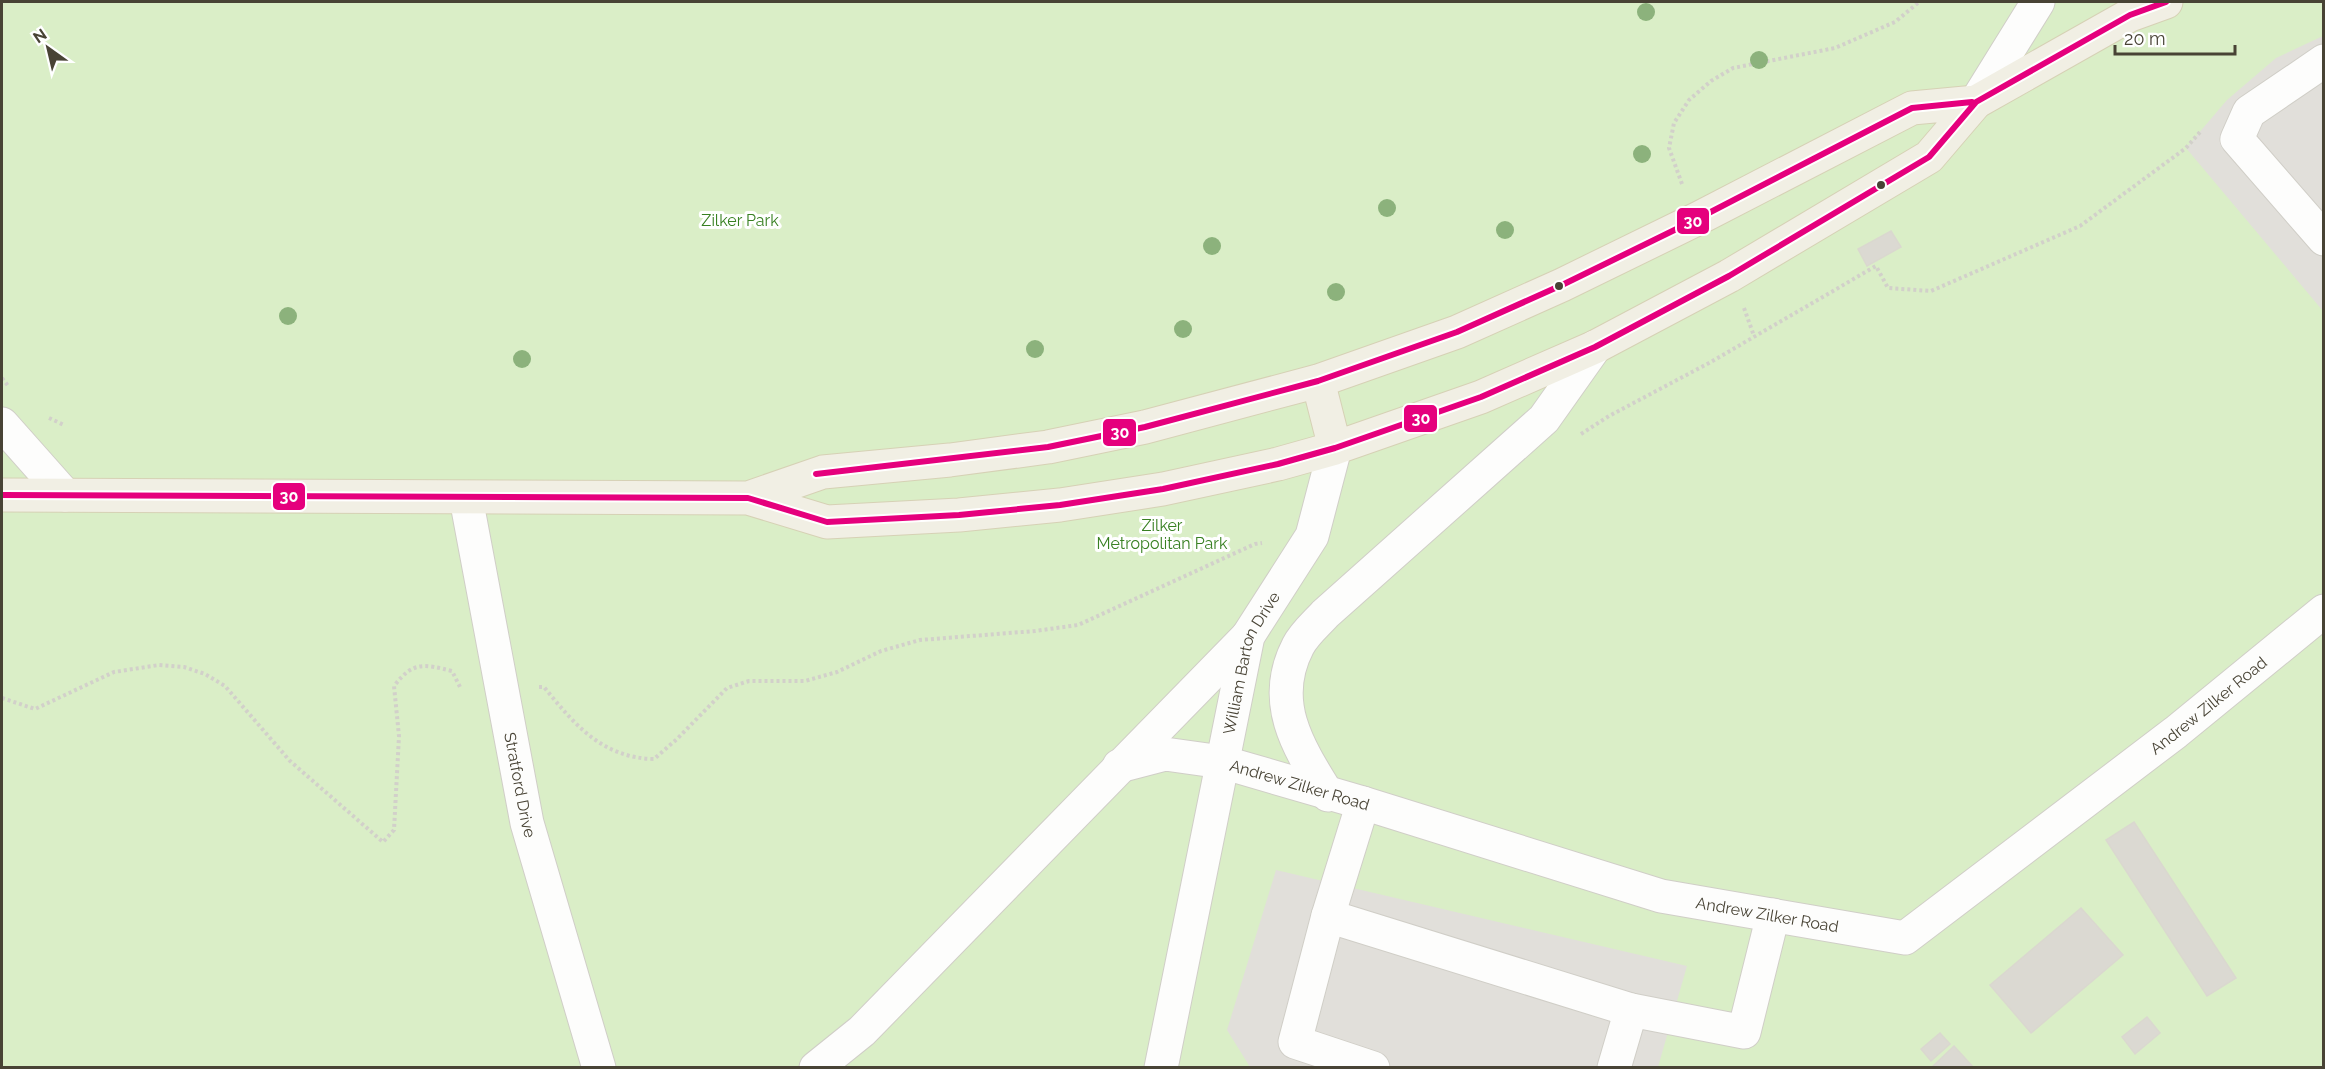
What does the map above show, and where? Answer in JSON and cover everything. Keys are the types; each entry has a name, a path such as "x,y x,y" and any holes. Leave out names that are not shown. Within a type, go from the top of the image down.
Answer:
{"main road":[{"path":"2,495 748,498 827,522 959,515 1060,505 1162,489 1278,464 1335,448 1481,397 1595,347 1729,276 1929,157 1976,102 2127,8 2166,2"},
{"path":"748,498 824,472 951,460 1059,445 1145,427 1318,381 1457,332 1562,285 1699,218 1912,108 1976,102"},
{"path":"1318,381 1335,448"}],"street":[{"path":"1976,102 2038,2"},
{"path":"2324,61 2249,112 2237,139 2324,238"},
{"path":"1328,795 1300,750 1288,717 1287,677 1298,644 1325,614 1544,419 1595,347"},
{"path":"2,424 65,495"},
{"name":"William Barton Drive","path":"1161,1068 1248,636 1312,536 1335,448"},
{"name":"Stratford Drive","path":"466,498 527,823 599,1068"},
{"name":"Andrew Zilker Road","path":"1119,766 1165,754 1222,762 1328,795 1363,803 1661,896 1905,938 2176,732 2324,611"},
{"path":"816,1068 862,1031 1248,636"},
{"path":"1363,803 1328,916 1295,1042 1373,1068"},
{"path":"1328,916 1630,1010 1744,1032 1773,915"},
{"path":"1614,1068 1630,1010"}],"path":[{"path":"1686,191 1677,175 1669,148 1674,123 1689,100 1711,81 1733,68 1835,48 1895,22 1919,2"},
{"path":"1742,304 1754,336 1876,266 1888,288 1931,291 2080,226 2186,148 2207,124"},
{"path":"536,688 544,687 577,724 597,742 635,759 654,759 727,688 748,681 805,681 837,672 881,651 920,640 1035,631 1078,625 1255,544 1267,542"},
{"path":"2,698 35,709 114,672 159,665 184,667 206,674 225,686 290,761 383,842 394,830 399,735 394,686 405,672 427,664 452,670 465,696"}],"green space":[{"name":"Zilker Metropolitan Park","path":"2,2 2323,2 2323,1067 2,1068"}],"shaded area":[{"path":"2323,36 2323,311 2186,148 2227,100 2276,58"},
{"path":"1276,870 1687,966 1658,1067 1250,1067 1227,1030"}],"building":[{"path":"1891,231 1901,247 1867,266 1858,249"},
{"path":"2134,822 2236,978 2207,996 2106,840"},
{"path":"2081,908 2123,955 2031,1033 1990,985"},
{"path":"2147,1017 2160,1033 2135,1054 2122,1037"},
{"path":"1940,1033 1950,1044 1931,1061 1921,1049"},
{"path":"1954,1046 1974,1068 1931,1068"}],"transit line":[{"name":"30","path":"2,495 748,498 827,522 959,515 1060,505 1163,489 1278,464 1335,448 1481,397 1595,347 1729,276 1929,157 1976,102 2130,15 2166,2"},
{"name":"30","path":"816,474 1048,447 1145,427 1318,381 1457,332 1562,285 1699,218 1912,108 1972,102"}],"park label":[{"name":"Zilker Park","path":"740,220"}]}
